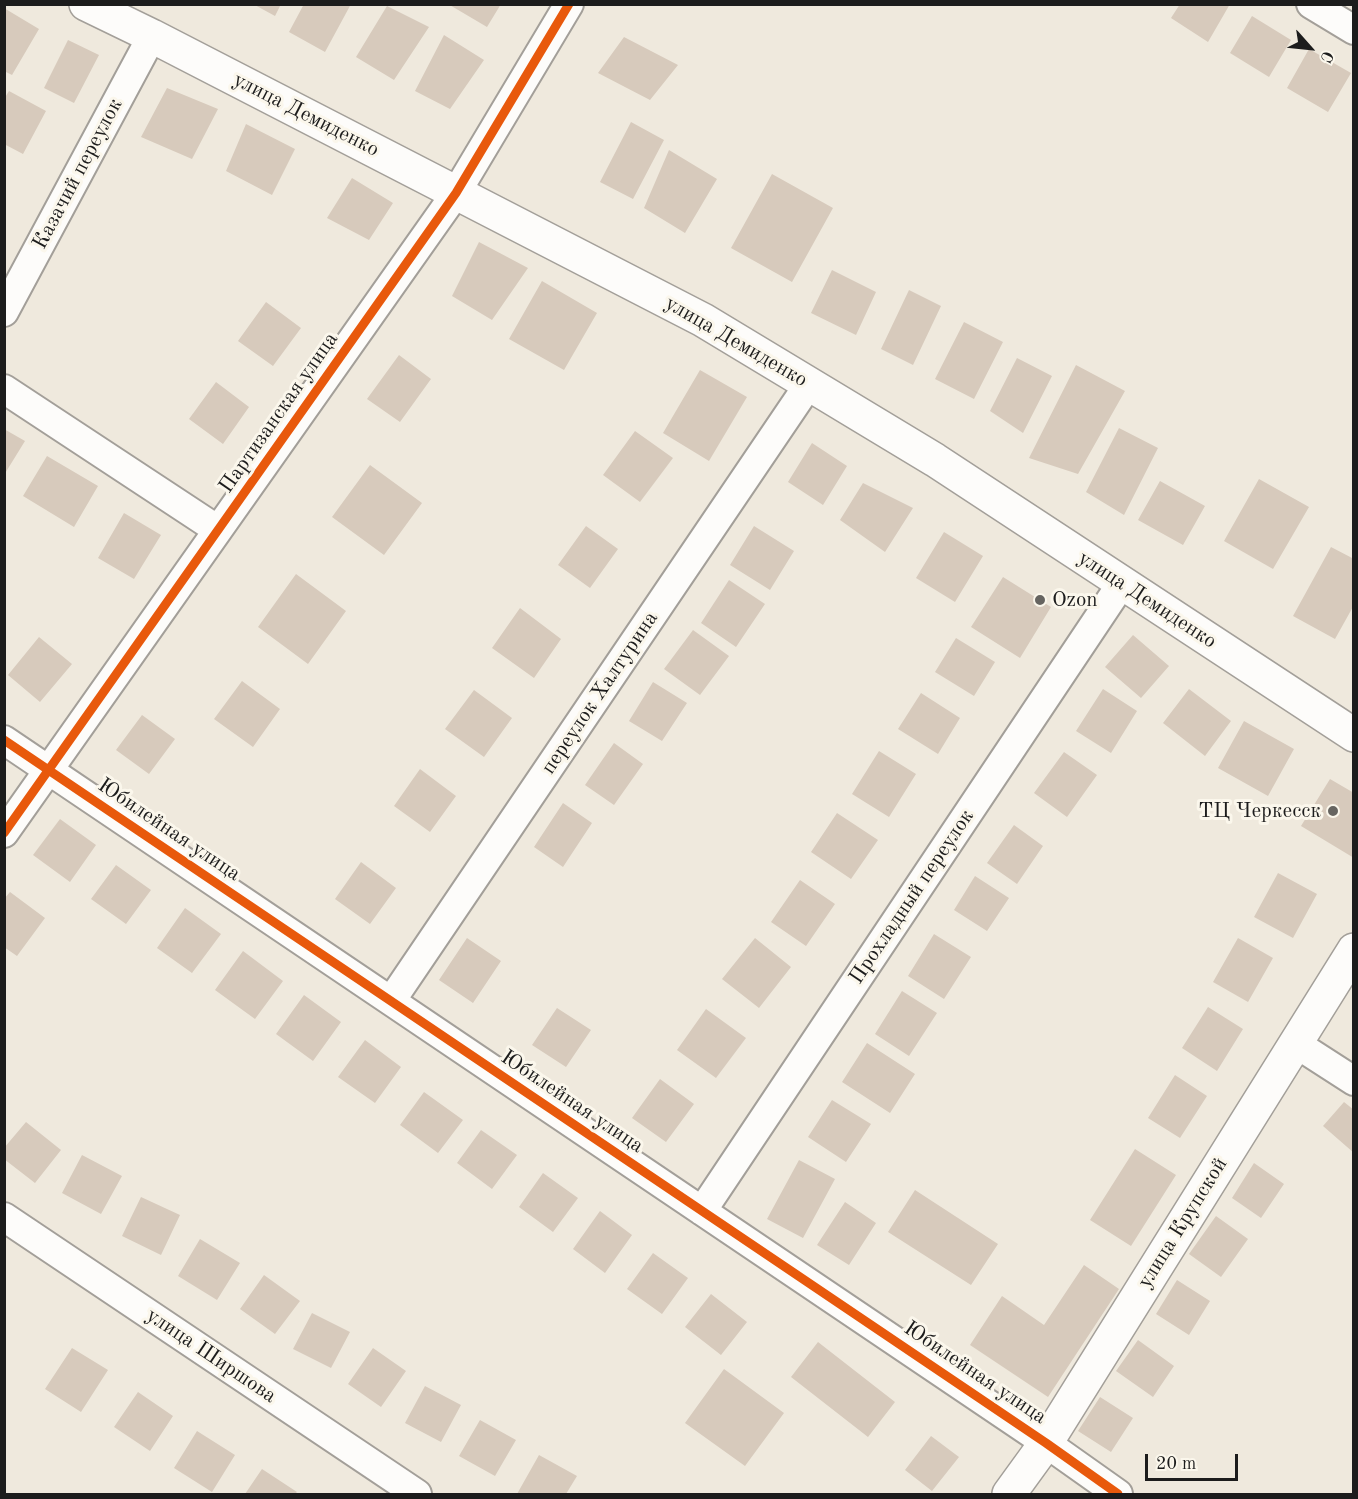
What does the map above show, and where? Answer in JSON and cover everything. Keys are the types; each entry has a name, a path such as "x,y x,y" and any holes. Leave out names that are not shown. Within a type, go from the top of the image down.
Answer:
{"main road":[{"name":"улица Демиденко","path":"86,4 703,320 935,460 1353,735"},
{"name":"улица Крупской","path":"1009,1494 1046,1443 1353,950"}],"street":[{"name":"Партизанская улица","path":"4,833 456,193 569,4"},
{"path":"1311,4 1353,30"},
{"name":"Казачий переулок","path":"4,312 152,36"},
{"name":"переулок Халтурина","path":"391,1002 809,384"},
{"path":"4,389 218,530"},
{"name":"Прохладный переулок","path":"702,1211 1122,583"},
{"name":"Юбилейная улица","path":"4,740 1046,1443 1118,1494"},
{"path":"1295,1043 1353,1081"},
{"name":"улица Ширшова","path":"4,1217 417,1494"}],"building":[{"path":"253,4 281,4 275,16"},
{"path":"304,4 351,4 325,52 289,32"},
{"path":"448,4 501,4 487,27"},
{"path":"1180,4 1230,4 1208,42 1171,18"},
{"path":"387,6 429,27 394,80 356,57"},
{"path":"4,8 39,29 12,75 4,71"},
{"path":"1252,16 1291,40 1269,77 1230,53"},
{"path":"444,35 484,60 450,109 415,91"},
{"path":"624,37 678,65 650,100 598,73"},
{"path":"68,40 99,55 74,103 44,88"},
{"path":"1309,49 1351,73 1328,112 1287,88"},
{"path":"167,88 218,109 192,159 141,137"},
{"path":"9,91 46,111 23,154 4,144 4,99"},
{"path":"631,122 664,140 633,199 600,182"},
{"path":"246,124 295,149 272,195 226,171"},
{"path":"669,150 717,179 685,233 644,208"},
{"path":"772,174 833,208 792,282 731,248"},
{"path":"352,178 393,203 369,240 327,218"},
{"path":"479,242 528,268 492,320 452,296"},
{"path":"832,270 876,292 856,335 811,313"},
{"path":"542,281 597,313 564,370 509,339"},
{"path":"909,290 941,306 913,365 881,349"},
{"path":"266,302 301,328 273,366 238,341"},
{"path":"964,322 1003,342 974,399 935,379"},
{"path":"399,355 431,379 400,422 367,399"},
{"path":"1017,358 1052,376 1023,433 990,411"},
{"path":"1076,365 1125,391 1078,474 1029,458"},
{"path":"700,370 747,397 709,461 663,433"},
{"path":"216,382 249,407 223,444 189,419"},
{"path":"1119,428 1158,448 1124,515 1086,492"},
{"path":"4,429 25,441 4,475"},
{"path":"635,431 673,458 640,502 603,475"},
{"path":"812,443 847,466 823,505 788,482"},
{"path":"47,456 98,486 74,527 23,496"},
{"path":"370,465 422,503 384,555 332,517"},
{"path":"1259,479 1309,507 1273,569 1224,541"},
{"path":"1160,481 1205,506 1183,545 1138,520"},
{"path":"863,483 913,508 885,552 840,520"},
{"path":"124,513 161,535 134,579 98,558"},
{"path":"586,526 618,549 590,588 558,565"},
{"path":"754,526 794,551 770,590 730,565"},
{"path":"944,532 983,556 955,602 916,578"},
{"path":"1331,547 1354,559 1354,605 1335,639 1293,616"},
{"path":"296,574 346,611 308,664 258,627"},
{"path":"1003,577 1051,607 1020,658 971,627"},
{"path":"729,580 765,604 736,647 701,623"},
{"path":"520,608 561,639 534,678 492,648"},
{"path":"693,630 729,656 700,695 664,669"},
{"path":"1133,635 1169,666 1141,698 1105,667"},
{"path":"39,637 72,664 40,702 8,675"},
{"path":"956,638 995,662 974,696 935,672"},
{"path":"242,681 280,709 253,747 214,719"},
{"path":"653,682 687,703 662,741 629,721"},
{"path":"1103,689 1137,711 1111,753 1076,731"},
{"path":"1189,689 1231,721 1205,756 1163,723"},
{"path":"474,690 512,718 484,757 445,729"},
{"path":"921,693 960,718 938,754 898,729"},
{"path":"142,715 175,739 149,774 116,750"},
{"path":"1244,721 1294,749 1268,796 1218,768"},
{"path":"614,743 643,764 614,805 585,785"},
{"path":"879,751 916,774 889,817 852,794"},
{"path":"1064,752 1097,775 1067,817 1034,793"},
{"path":"420,769 456,796 430,832 394,806"},
{"path":"1330,779 1354,793 1354,858 1301,826"},
{"path":"563,803 592,823 563,867 534,847"},
{"path":"837,813 878,840 851,879 811,852"},
{"path":"60,819 96,845 70,882 33,855"},
{"path":"1014,825 1043,846 1017,884 987,863"},
{"path":"361,862 396,888 370,924 335,899"},
{"path":"116,865 151,890 126,924 91,899"},
{"path":"1278,873 1317,894 1293,938 1254,917"},
{"path":"975,876 1009,898 987,931 954,910"},
{"path":"800,880 835,904 806,946 771,922"},
{"path":"10,892 45,918 17,956 4,947 4,899"},
{"path":"185,908 221,934 192,973 157,948"},
{"path":"934,934 971,957 944,999 908,976"},
{"path":"467,938 501,961 473,1003 439,980"},
{"path":"755,938 791,967 759,1008 722,979"},
{"path":"1238,938 1273,958 1248,1002 1213,982"},
{"path":"243,951 283,981 255,1019 215,990"},
{"path":"902,991 937,1013 909,1056 875,1034"},
{"path":"304,995 341,1022 313,1061 276,1034"},
{"path":"1208,1007 1243,1029 1217,1071 1182,1048"},
{"path":"557,1008 591,1030 566,1067 532,1045"},
{"path":"706,1009 746,1038 716,1078 677,1050"},
{"path":"365,1040 401,1067 375,1103 338,1077"},
{"path":"867,1043 915,1074 890,1113 842,1082"},
{"path":"1175,1075 1207,1096 1180,1138 1148,1118"},
{"path":"660,1079 694,1104 666,1142 632,1118"},
{"path":"424,1092 463,1120 438,1153 400,1125"},
{"path":"832,1100 871,1124 846,1162 808,1137"},
{"path":"1344,1102 1354,1110 1354,1153 1323,1126"},
{"path":"26,1122 61,1150 35,1183 4,1159 4,1148"},
{"path":"481,1130 517,1155 492,1189 457,1163"},
{"path":"1135,1149 1176,1175 1131,1246 1090,1220"},
{"path":"82,1155 122,1176 101,1214 62,1193"},
{"path":"799,1160 835,1179 803,1238 767,1219"},
{"path":"1254,1163 1284,1184 1261,1218 1232,1198"},
{"path":"543,1173 578,1198 553,1232 519,1207"},
{"path":"915,1190 998,1244 971,1285 888,1232"},
{"path":"141,1197 180,1215 161,1255 122,1236"},
{"path":"845,1202 876,1223 849,1265 817,1245"},
{"path":"600,1211 632,1235 605,1273 573,1249"},
{"path":"1216,1216 1248,1239 1221,1277 1189,1254"},
{"path":"200,1239 240,1263 217,1300 178,1276"},
{"path":"653,1253 688,1278 662,1314 627,1289"},
{"path":"1084,1265 1119,1289 1048,1397 970,1345 1002,1296 1044,1325"},
{"path":"264,1275 300,1301 275,1334 240,1309"},
{"path":"1177,1280 1210,1301 1189,1335 1156,1314"},
{"path":"711,1294 747,1322 721,1355 685,1327"},
{"path":"312,1313 350,1332 331,1368 293,1349"},
{"path":"1138,1340 1174,1366 1153,1397 1116,1371"},
{"path":"818,1342 895,1402 868,1437 791,1377"},
{"path":"72,1348 108,1370 81,1412 45,1389"},
{"path":"373,1348 406,1371 381,1407 348,1384"},
{"path":"724,1369 784,1413 745,1466 685,1423"},
{"path":"425,1386 461,1405 441,1442 405,1423"},
{"path":"138,1392 173,1416 150,1451 114,1427"},
{"path":"1100,1397 1133,1418 1111,1452 1078,1431"},
{"path":"480,1420 516,1440 495,1476 459,1456"},
{"path":"197,1431 235,1455 212,1492 174,1468"},
{"path":"931,1436 959,1457 932,1491 905,1470"},
{"path":"539,1455 577,1476 566,1494 517,1494"},
{"path":"262,1469 297,1492 295,1494 245,1494"}],"cycle path":[{"path":"4,833 456,193 569,4"},
{"path":"4,740 1046,1443 1118,1494"}],"place":[{"name":"Ozon","path":"1040,600"},
{"name":"ТЦ Черкесск","path":"1333,811"}]}
